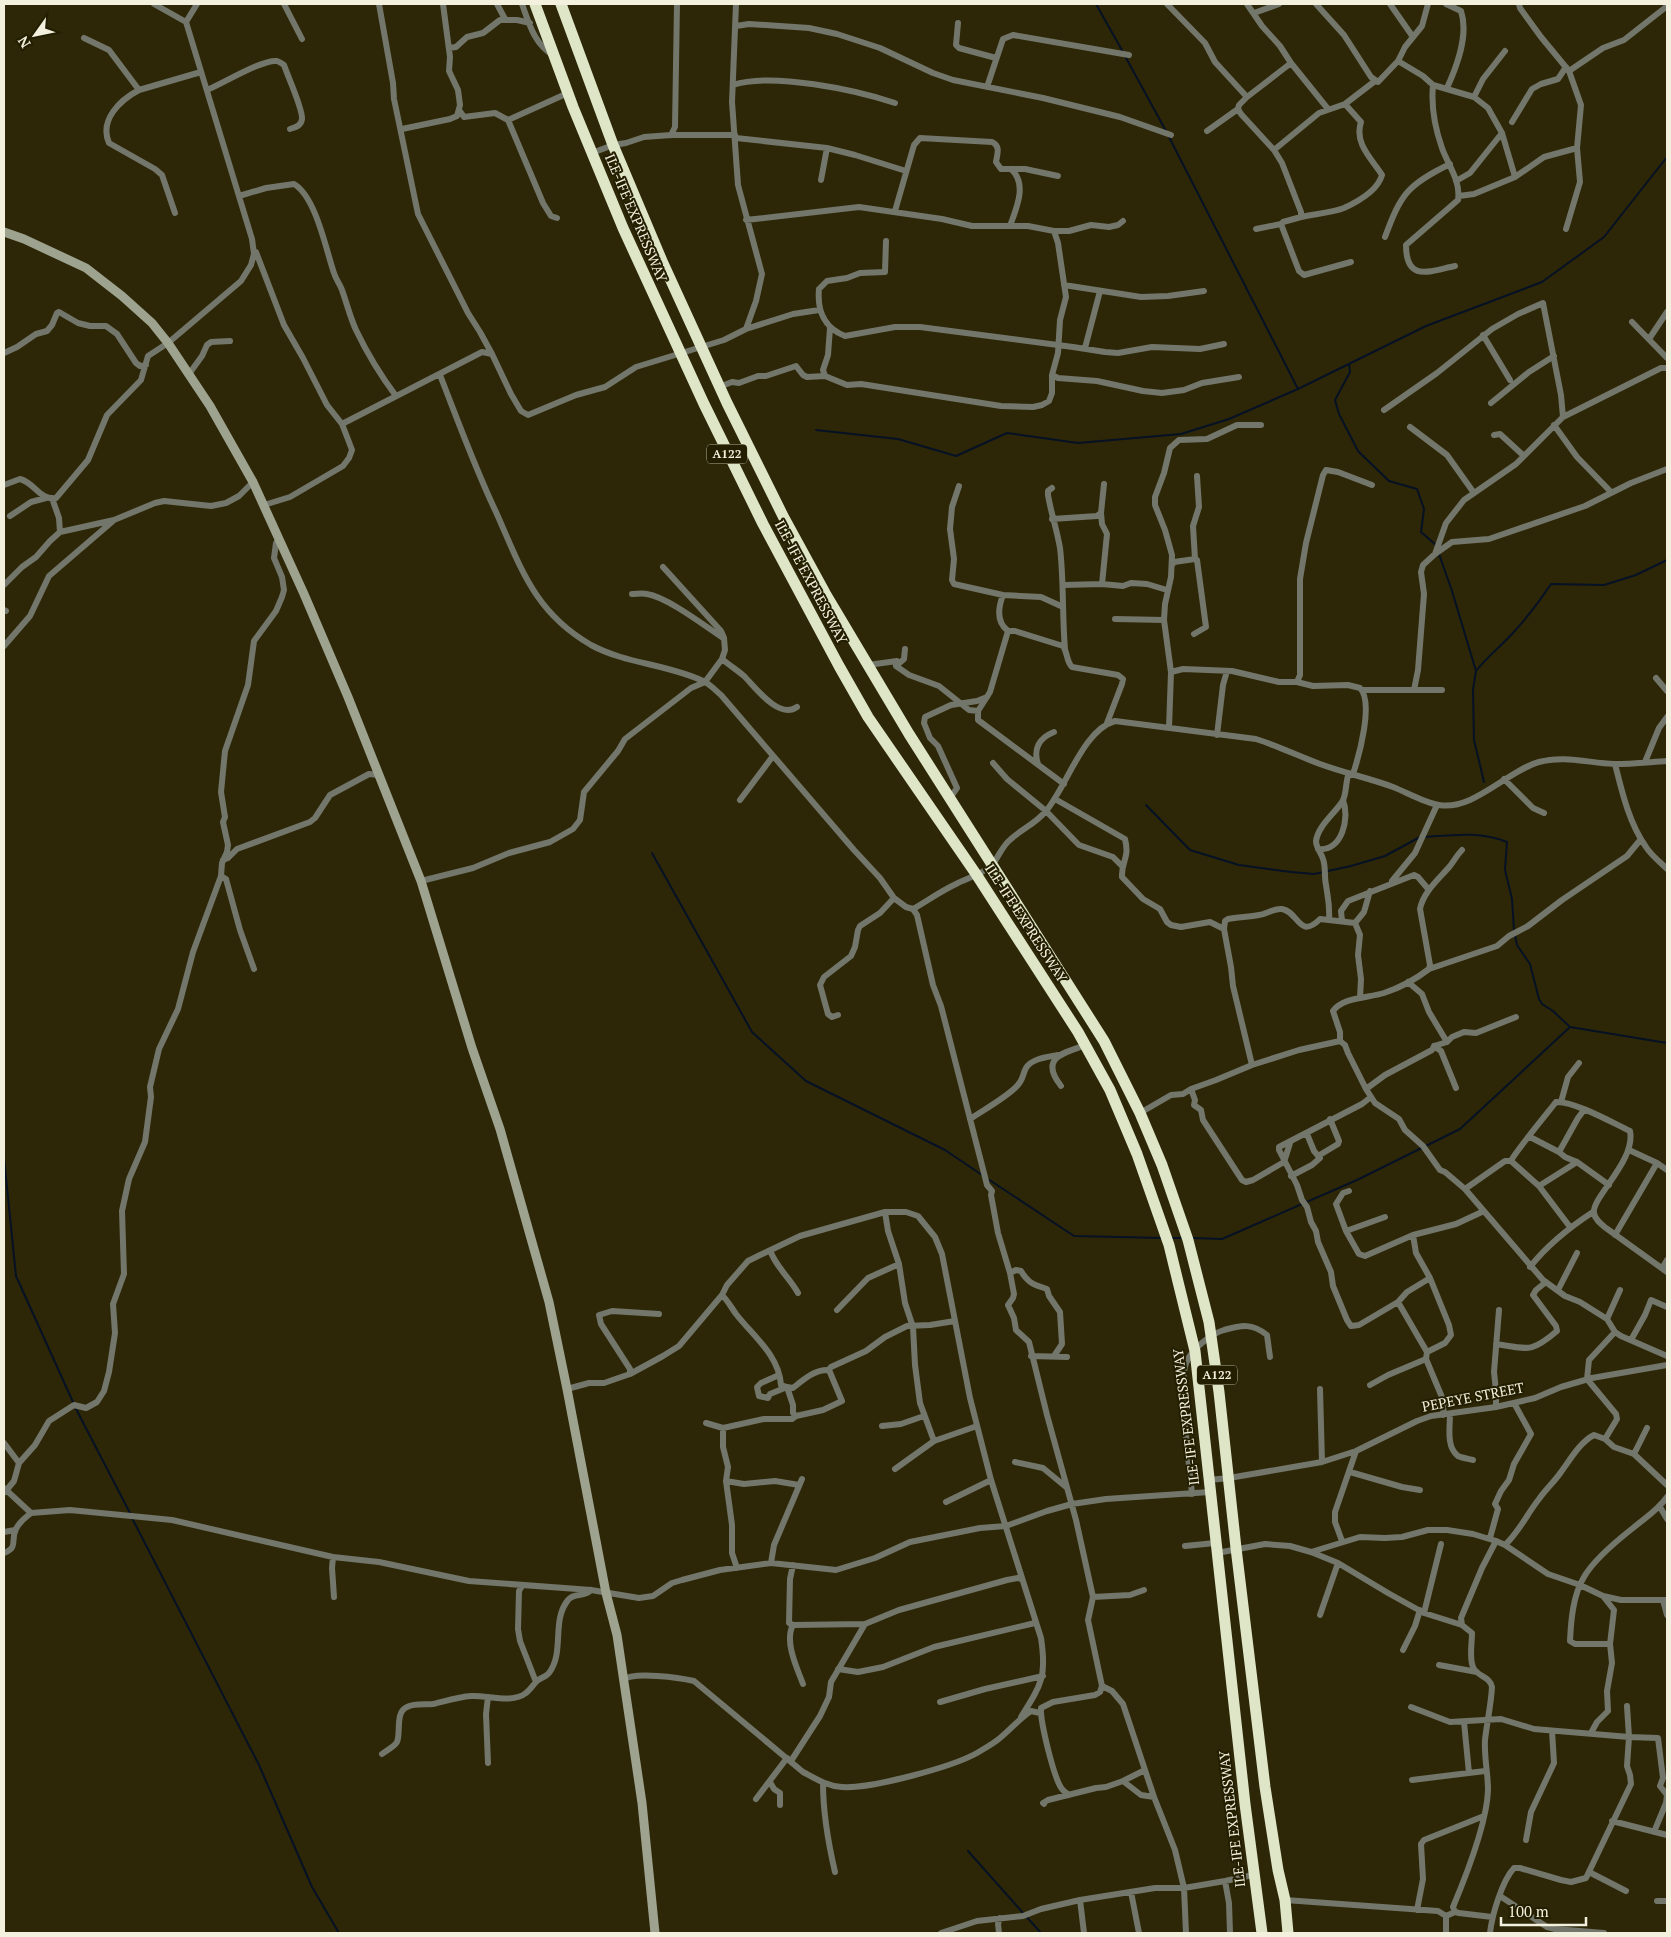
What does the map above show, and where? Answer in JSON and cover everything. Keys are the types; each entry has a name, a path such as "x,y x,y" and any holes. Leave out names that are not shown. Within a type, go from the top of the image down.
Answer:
{"highway":[{"name":"ILE-IFE EXPRESSWAY","path":"535,4 553,55 623,228 741,480 839,666 868,716 976,874 1056,996 1087,1048 1110,1090 1149,1185 1169,1245 1195,1351 1253,1875 1262,1933"},
{"name":"ILE-IFE EXPRESSWAY","path":"561,4 613,145 662,262 719,387 784,518 810,568 927,763 1104,1041 1140,1113 1162,1165 1179,1213 1200,1284 1212,1336 1268,1803 1278,1870 1285,1900 1288,1933"},
{"path":"910,775 927,763"},
{"path":"1087,1048 1104,1041"},
{"path":"1225,1629 1246,1627"}],"street":[{"path":"154,4 186,22 258,262 284,325 323,398 342,424 352,450 343,466 290,497 264,505"},
{"path":"186,22 197,4"},
{"path":"284,4 302,38"},
{"path":"379,4 393,83 394,99 402,129 418,214 468,313 522,411 528,415 576,395 605,387 636,368 680,352 701,348 724,340 746,329 793,314 819,310"},
{"path":"402,129 450,119 457,116 459,110 458,90 449,70 449,48 443,4"},
{"path":"497,4 505,19"},
{"path":"522,4 531,31 541,45 553,55"},
{"path":"671,135 675,127 677,4"},
{"path":"736,4 732,102 738,185 762,274 756,301 746,329"},
{"path":"1167,4 1205,43 1215,62 1247,97"},
{"path":"1247,4 1262,26 1280,46 1291,63 1328,109"},
{"path":"1254,13 1279,4"},
{"path":"1316,4 1338,26 1375,81"},
{"path":"1390,4 1413,37"},
{"path":"1274,150 1319,112 1345,104 1375,81 1378,82 1398,61 1405,47 1422,26 1428,4"},
{"path":"1446,4 1461,11 1464,22 1459,60 1447,88"},
{"path":"1519,4 1541,37 1568,69 1581,105 1577,148 1580,182 1566,229"},
{"path":"1512,122 1532,89 1558,78 1568,69 1603,48 1624,40 1666,7"},
{"path":"517,20 525,13"},
{"path":"449,48 456,47 467,37 483,33 494,23 505,19 530,24"},
{"path":"958,23 956,44 959,48 996,58"},
{"path":"736,26 782,25 819,30 880,48 953,80 988,86 1120,117 1171,136"},
{"path":"988,86 1003,39 1013,35 1129,55"},
{"path":"84,38 109,50 139,90"},
{"path":"1474,97 1483,79 1505,51"},
{"path":"207,90 255,67 279,61 284,65 301,112 302,121 298,126 290,129"},
{"path":"1398,61 1423,76 1433,85 1474,97 1488,108 1502,132 1515,177"},
{"path":"1291,63 1238,104 1238,109 1256,132 1274,150 1282,163 1298,200 1301,217"},
{"path":"176,213 162,175 155,168 109,143 105,128 113,110 130,95 139,90 201,72"},
{"path":"733,85 743,82 791,82 860,93 895,103"},
{"path":"1433,85 1432,96 1436,128 1442,150 1450,164 1456,181 1459,196 1458,200 1406,245 1406,255 1414,270 1419,273 1455,266"},
{"path":"508,120 568,93"},
{"path":"1256,229 1343,208 1366,195 1380,181 1382,175 1359,140 1358,132 1361,122 1345,104"},
{"path":"1207,131 1238,109"},
{"path":"459,110 464,117 495,113 508,120 543,203 551,216 557,218"},
{"path":"1456,181 1470,173 1502,132"},
{"path":"592,153 644,137 671,135 735,137 827,148 864,157 906,172"},
{"path":"895,212 917,140 925,138 992,142 998,148 997,165 1001,169 1024,169 1058,176"},
{"path":"821,180 827,148"},
{"path":"1459,196 1474,194 1515,177 1544,158 1577,148"},
{"path":"1384,238 1396,207 1410,187 1450,164"},
{"path":"1010,226 1020,191 1019,178 1011,169"},
{"path":"239,196 282,184 294,184 302,191 315,217 334,275 341,287 344,301 356,330 387,385 396,396"},
{"path":"746,220 859,208 895,212 972,226 1028,226 1054,231 1069,231 1091,225 1109,227 1123,221"},
{"path":"1281,224 1298,271 1304,275 1352,262"},
{"path":"719,387 732,382 739,383 758,376 766,376 796,366 803,375 808,377 825,376 847,384 862,384 1001,406 1033,407 1042,405 1049,401 1052,393 1052,375 1059,345 1060,320 1066,296 1058,243 1054,231"},
{"path":"4,232 24,239 86,268 122,296 152,323 189,374 228,435 264,505 348,696 421,881 520,1198 548,1302 568,1389 606,1593 617,1634 642,1803 655,1933"},
{"path":"10,516 31,502 56,498 66,487 88,460 107,415 141,380 151,352 168,343 241,281 251,265 254,254 252,239"},
{"path":"886,241 884,272 860,273 847,278 827,281 819,289 819,310 830,328 845,336 895,327 920,327 1118,353 1152,347 1200,349 1224,344"},
{"path":"1064,285 1141,296 1168,296 1204,291"},
{"path":"1085,348 1100,291"},
{"path":"1384,410 1437,373 1483,336 1518,314 1543,303 1554,356 1563,417"},
{"path":"4,353 17,348 36,334 47,331 58,312 78,323 90,326 106,326 117,334 136,363 140,366 146,365"},
{"path":"1649,339 1667,312"},
{"path":"1632,322 1667,358"},
{"path":"825,376 823,370 828,355 830,328"},
{"path":"1483,336 1510,380"},
{"path":"189,374 202,356 207,344 230,341"},
{"path":"342,424 482,352 486,343"},
{"path":"482,352 492,354"},
{"path":"1491,403 1529,372 1554,356"},
{"path":"1434,554 1446,523 1464,500 1516,464 1563,417 1661,368 1667,368"},
{"path":"440,375 486,492 517,563 547,610 571,631 606,652 632,661 690,675 705,682 721,695 880,878 894,898 913,910 917,915 932,985 941,1006 987,1185 992,1191 991,1195 998,1233 1014,1294 1008,1305 1009,1311 1014,1318 1016,1330 1029,1342 1031,1356 1072,1504 1094,1597 1088,1620 1102,1686 1100,1692 1095,1695 1053,1702 1041,1708 1040,1713 1056,1777 1062,1789 1069,1795"},
{"path":"1052,375 1058,378 1097,381 1162,393 1184,390 1202,383 1239,377"},
{"path":"1170,728 1171,672 1164,620 1167,590 1171,577 1172,555 1155,505 1155,496 1164,473 1170,448 1179,440 1208,439 1237,425 1261,425"},
{"path":"1554,425 1577,457 1611,492"},
{"path":"1410,427 1447,455 1474,493"},
{"path":"1494,435 1500,434 1524,456"},
{"path":"1414,690 1418,670 1424,594 1421,572 1423,565 1434,554 1452,542 1488,538 1585,506 1611,492 1667,469"},
{"path":"1297,682 1300,675 1300,578 1306,543 1323,475 1326,470 1338,472 1372,485"},
{"path":"1194,634 1206,627 1202,590 1197,560 1195,559 1193,526 1199,507 1197,476"},
{"path":"4,485 20,479 24,480 49,498 59,518 60,532"},
{"path":"4,585 22,567 36,557 60,532 114,520 164,501 211,506 226,503 239,496 253,482"},
{"path":"1102,584 1107,534 1102,524 1101,514 1104,484"},
{"path":"959,486 952,507 950,529 954,559 952,580 954,584 1003,595 1041,596 1063,607"},
{"path":"913,910 992,864 1011,838 1034,824 1055,799 1087,745 1107,724 1122,684 1123,679 1118,674 1072,668 1068,664 1065,650 1064,585 1060,548 1048,495 1048,491 1052,488"},
{"path":"1052,519 1097,516 1101,514"},
{"path":"4,646 30,616 49,576 114,520"},
{"path":"31,1513 5,1490 14,1481 19,1463 35,1444 49,1421 74,1405 86,1408 97,1402 104,1391 109,1372 115,1333 113,1304 124,1274 122,1211 129,1179 145,1142 151,1096 150,1087 162,1041 178,1009 193,952 221,876 228,846 223,822 225,817 221,792 225,751 248,685 254,641 276,611 284,590 282,577 274,558 276,543 279,539"},
{"path":"1172,565 1174,562 1195,559"},
{"path":"421,881 479,866 509,853 550,842 573,830 580,820 584,792 625,739 691,688 705,682 722,659 725,650 724,638 721,631 663,567"},
{"path":"1064,585 1102,584 1123,586 1131,583 1147,584 1167,590"},
{"path":"632,594 647,594 659,598 688,614 724,638"},
{"path":"1003,595 998,619 1000,626 1008,632 1015,631 1056,643 1063,646 1065,650"},
{"path":"1115,619 1164,620"},
{"path":"1008,632 990,692 978,711 978,720 1064,784"},
{"path":"896,666 904,658 905,649"},
{"path":"722,659 742,675 774,706 782,710 793,710 797,707"},
{"path":"868,665 896,661 896,666 908,675 939,686 962,705 966,706 968,710 978,711"},
{"path":"1171,672 1183,669 1227,671 1279,682 1297,682 1313,686 1348,685 1356,686 1363,690 1442,690"},
{"path":"1217,735 1223,685 1227,671"},
{"path":"1656,678 1667,691"},
{"path":"1318,849 1324,850 1332,847 1346,825 1347,810 1344,800 1346,780 1351,773 1364,732 1366,716 1363,690"},
{"path":"950,798 957,788 938,746 931,742 924,723 925,717 951,705 962,705 986,698 990,692"},
{"path":"1112,712 1115,721"},
{"path":"1645,762 1659,728 1667,717"},
{"path":"1107,724 1115,721 1256,739 1322,765 1391,786 1437,805 1462,802 1480,795 1504,779 1537,763 1557,759 1615,764 1667,761"},
{"path":"1038,766 1035,756 1036,748 1046,735 1054,732"},
{"path":"740,800 774,756"},
{"path":"993,763 1007,779 1046,811 1080,845 1113,857 1123,867"},
{"path":"1615,764 1624,801 1641,839 1647,849 1667,869"},
{"path":"224,860 237,849 310,822 315,818 330,795 369,774 379,775"},
{"path":"1504,779 1533,808 1544,813"},
{"path":"1055,799 1125,840 1128,849 1122,877 1143,898 1160,909 1171,926 1181,927 1210,922 1224,929"},
{"path":"1329,920 1330,904 1325,869 1323,857 1318,849 1317,838 1325,822 1344,800"},
{"path":"1401,877 1415,853 1437,805"},
{"path":"1340,1041 1340,1032 1333,1011 1339,1005 1360,998 1382,994 1408,982 1429,969 1497,946 1627,856 1641,839"},
{"path":"1429,969 1430,965 1420,909 1421,903 1439,876 1450,866 1462,850"},
{"path":"1342,921 1341,911 1348,901 1401,877 1414,875 1429,890"},
{"path":"221,876 226,879 240,930 254,969"},
{"path":"1355,923 1364,912 1370,891"},
{"path":"838,1015 832,1017 828,1014 820,985 824,977 850,956 855,947 860,926 880,913 894,898"},
{"path":"1252,1065 1233,986 1232,967 1224,929 1225,921 1259,915 1279,909 1285,910 1301,926 1305,927 1310,927 1320,919 1355,923"},
{"path":"1355,923 1360,934 1358,955 1360,998"},
{"path":"1408,982 1422,994 1429,1012 1447,1042"},
{"path":"1366,1089 1385,1075 1432,1050 1434,1046 1447,1042 1452,1037 1464,1032 1476,1033 1516,1017"},
{"path":"1140,1113 1171,1095 1183,1094 1191,1089 1252,1065 1299,1050 1340,1041"},
{"path":"1340,1041 1345,1045 1366,1089 1381,1109 1398,1120 1405,1130 1422,1146 1440,1170 1446,1172 1465,1189 1530,1267 1546,1282 1607,1319 1615,1332 1667,1356"},
{"path":"1434,1046 1441,1051 1456,1088"},
{"path":"970,1119 1013,1090 1024,1075 1026,1068 1033,1063 1038,1060 1087,1048"},
{"path":"1058,1055 1054,1059 1054,1070 1056,1080 1062,1086"},
{"path":"1562,1102 1568,1077 1579,1063"},
{"path":"1191,1089 1195,1100 1194,1105 1200,1110 1203,1120 1242,1180 1246,1182 1253,1180 1284,1162"},
{"path":"1371,1097 1362,1104 1330,1119 1279,1149 1307,1207 1318,1242 1331,1272 1333,1286 1351,1326 1359,1325 1398,1302 1407,1292 1430,1278"},
{"path":"1511,1161 1512,1157 1530,1137 1556,1102 1562,1102 1584,1110 1630,1132 1632,1139 1629,1150 1596,1204 1594,1212 1598,1221 1615,1235 1666,1271"},
{"path":"1560,1152 1584,1110"},
{"path":"1318,1156 1338,1144 1339,1141 1330,1119"},
{"path":"1292,1176 1320,1158 1307,1134"},
{"path":"1530,1137 1577,1162 1609,1185"},
{"path":"1629,1150 1657,1163 1667,1170"},
{"path":"1465,1189 1505,1161 1511,1161 1539,1186 1570,1227"},
{"path":"1539,1186 1577,1162"},
{"path":"1615,1235 1657,1163"},
{"path":"1349,1191 1343,1193 1336,1204 1346,1231 1359,1254 1365,1256 1413,1235 1456,1224 1484,1211"},
{"path":"568,1389 604,1383 630,1374 679,1346 748,1261 770,1250 800,1236 886,1212 906,1212 918,1216 935,1236 942,1254 977,1426 991,1480 1040,1638 1044,1660 1043,1676 1039,1690 1021,1717 998,1740 975,1754 924,1773 867,1785 843,1787 823,1783 803,1772 694,1682 679,1677 627,1676 623,1680"},
{"path":"886,1212 888,1231 899,1264 905,1303 913,1326 915,1374 924,1416 934,1441"},
{"path":"1530,1267 1570,1227 1594,1212"},
{"path":"1346,1231 1385,1217"},
{"path":"1370,1385 1426,1356 1445,1343 1451,1335 1450,1325 1430,1278 1416,1252 1413,1235"},
{"path":"770,1250 772,1256 793,1284 798,1294"},
{"path":"1558,1290 1576,1253"},
{"path":"1666,1271 1664,1265 1667,1260"},
{"path":"837,1310 868,1278 899,1264"},
{"path":"1010,1273 1016,1270 1021,1271 1028,1282 1036,1287 1047,1289 1049,1296 1059,1309 1062,1344 1054,1356"},
{"path":"1496,1344 1526,1348 1539,1346 1557,1331 1556,1326 1533,1296 1536,1290 1546,1282"},
{"path":"1607,1319 1620,1290"},
{"path":"722,1295 765,1347 776,1365 781,1386 792,1388 808,1377 823,1370 829,1370 831,1367 866,1351 895,1331 907,1326 955,1321"},
{"path":"1631,1340 1651,1300 1667,1307"},
{"path":"1398,1302 1426,1356 1444,1402 1452,1449 1458,1456 1473,1460"},
{"path":"1496,1407 1494,1372 1499,1310"},
{"path":"630,1374 630,1369 601,1324 599,1315 612,1311 659,1314"},
{"path":"1192,1494 1185,1420 1184,1374 1186,1361 1212,1336 1229,1328 1248,1326 1258,1328 1267,1335 1270,1357"},
{"path":"1605,1439 1617,1419 1616,1414 1587,1379 1589,1360 1615,1332"},
{"path":"1031,1356 1067,1357"},
{"name":"PEPEYE STREET","path":"1209,1480 1322,1462 1356,1451 1431,1416 1496,1407 1587,1379 1667,1366"},
{"path":"706,1423 723,1428 764,1419 792,1419 796,1416 823,1410 842,1401 829,1370"},
{"path":"779,1375 761,1383 758,1387 759,1396 768,1398 770,1394 787,1387"},
{"path":"787,1387 793,1405 792,1413 796,1416"},
{"path":"1320,1389 1322,1462"},
{"path":"1462,1625 1461,1618 1493,1540 1498,1509 1495,1504 1531,1434 1514,1403"},
{"path":"882,1426 901,1424 924,1416"},
{"path":"895,1469 934,1441 977,1426"},
{"path":"723,1428 723,1447 728,1467 726,1481 732,1524 732,1553 737,1568"},
{"path":"1634,1454 1647,1428"},
{"path":"1505,1545 1513,1537 1539,1499 1589,1438 1594,1435 1634,1454 1667,1485"},
{"path":"4,1443 19,1463"},
{"path":"1342,1541 1335,1522 1335,1512 1356,1451"},
{"path":"1015,1462 1043,1468 1067,1488"},
{"path":"1350,1472 1402,1487 1420,1490"},
{"path":"946,1502 991,1480"},
{"path":"726,1481 744,1484 775,1481 801,1482 784,1521 783,1528 774,1545 771,1563"},
{"path":"4,1553 11,1550 13,1546 15,1530 19,1523 31,1513 70,1510 172,1520 334,1557 379,1562 469,1582 591,1590 639,1598 654,1596 672,1583 682,1580 771,1563 836,1570 875,1558 910,1542 980,1528 1006,1526 1072,1504 1106,1499 1210,1492"},
{"path":"1610,1644 1575,1644 1570,1641 1574,1610 1580,1585 1585,1575 1618,1540 1660,1507 1667,1497"},
{"path":"1660,1507 1667,1518"},
{"path":"4,1532 15,1530"},
{"path":"1311,1552 1360,1537 1402,1537 1428,1530 1456,1531 1493,1540 1505,1545 1548,1574 1580,1585 1603,1596 1621,1600 1665,1600 1667,1615"},
{"path":"1185,1546 1236,1548 1265,1544 1290,1546 1311,1552 1338,1563 1422,1612 1462,1625 1472,1633 1472,1666 1492,1683 1485,1740 1485,1771 1488,1789 1484,1816 1465,1879 1453,1907 1455,1912"},
{"path":"1403,1650 1422,1612 1440,1544"},
{"path":"334,1557 332,1568 334,1597"},
{"path":"1320,1615 1338,1563"},
{"path":"793,1565 790,1579 789,1623 793,1625 865,1624 899,1610 1007,1580 1021,1579"},
{"path":"522,1586 519,1591 518,1629 520,1641 536,1682"},
{"path":"382,1754 397,1742 400,1716 403,1709 407,1706 434,1704 449,1699 473,1696 520,1697 528,1692 536,1682 551,1670 556,1655 559,1622 567,1600 571,1597 587,1594 591,1590"},
{"path":"1094,1597 1130,1595 1144,1590"},
{"path":"1591,1733 1597,1722 1608,1711 1607,1691 1612,1663 1610,1644 1614,1610 1603,1596"},
{"path":"838,1669 858,1672 883,1667 934,1647 1035,1622"},
{"path":"756,1799 782,1763 789,1760 820,1716 829,1697 831,1682 865,1624"},
{"path":"793,1625 790,1631 793,1655 803,1684"},
{"path":"1439,1664 1477,1672"},
{"path":"940,1702 984,1689 1043,1676"},
{"path":"1102,1686 1112,1691 1123,1704 1154,1798 1175,1850 1184,1888 1186,1933"},
{"path":"488,1697 486,1714 488,1763"},
{"path":"1586,1878 1631,1784 1627,1766 1629,1737 1626,1706"},
{"path":"1411,1707 1450,1722 1500,1719 1534,1729 1591,1733 1614,1737 1658,1738 1667,1795 1666,1803 1654,1832"},
{"path":"1021,1717 1031,1711 1040,1713"},
{"path":"1464,1722 1469,1773"},
{"path":"1526,1840 1534,1805 1554,1763 1552,1731"},
{"path":"1044,1804 1048,1800 1106,1787 1145,1770"},
{"path":"1412,1780 1485,1771"},
{"path":"1123,1781 1141,1795 1154,1798"},
{"path":"770,1782 774,1789 780,1793 780,1805"},
{"path":"823,1783 823,1808 827,1838 835,1872"},
{"path":"1417,1910 1422,1879 1421,1844 1424,1840 1484,1816"},
{"path":"1612,1821 1667,1835"},
{"path":"1490,1933 1495,1905 1509,1872 1514,1868 1571,1882 1586,1878 1589,1872 1626,1891"},
{"path":"941,1933 977,1921 1023,1916 1041,1909 1080,1900 1156,1888 1184,1888 1225,1882 1253,1875"},
{"path":"1225,1882 1229,1903 1230,1933"},
{"path":"1132,1892 1140,1933"},
{"path":"1500,1896 1547,1927 1604,1933"},
{"path":"1080,1900 1084,1933"},
{"path":"1285,1900 1438,1911 1446,1916"},
{"path":"1657,1901 1667,1901"},
{"path":"1446,1916 1455,1912 1492,1917"},
{"path":"1446,1916 1446,1933"},
{"path":"999,1933 998,1924 1000,1918"}],"waterway":[{"path":"1096,4 1123,52"},
{"path":"1125,56 1166,131"},
{"path":"1169,137 1298,389"},
{"path":"816,430 898,439 956,456 1007,433 1078,443 1181,434 1229,419 1298,389 1426,326 1542,282 1604,237 1667,157"},
{"path":"1349,364 1350,372 1335,400 1339,414 1358,451 1389,481 1417,489 1424,509 1421,532 1436,545"},
{"path":"1439,554 1476,671 1473,690 1474,740 1484,782"},
{"path":"1476,671 1523,622 1551,584 1604,585 1636,575 1667,560"},
{"path":"1146,805 1190,850 1239,865 1291,872 1314,874 1351,866 1385,856 1420,837"},
{"path":"1424,837 1477,835 1507,842 1505,870 1512,899 1514,930"},
{"path":"652,853 752,1032 806,1081 945,1150 982,1175"},
{"path":"1515,935 1517,945 1530,964 1539,999 1542,1004 1553,1011 1570,1027 1667,1043"},
{"path":"1193,1238 1222,1239 1357,1180 1460,1129 1570,1027"},
{"path":"4,1158 16,1276 73,1402"},
{"path":"988,1179 1074,1236 1163,1238"},
{"path":"1170,1238 1183,1238"},
{"path":"75,1407 130,1513"},
{"path":"132,1518 259,1765 312,1887 339,1933"},
{"path":"968,1851 1041,1933"}]}
